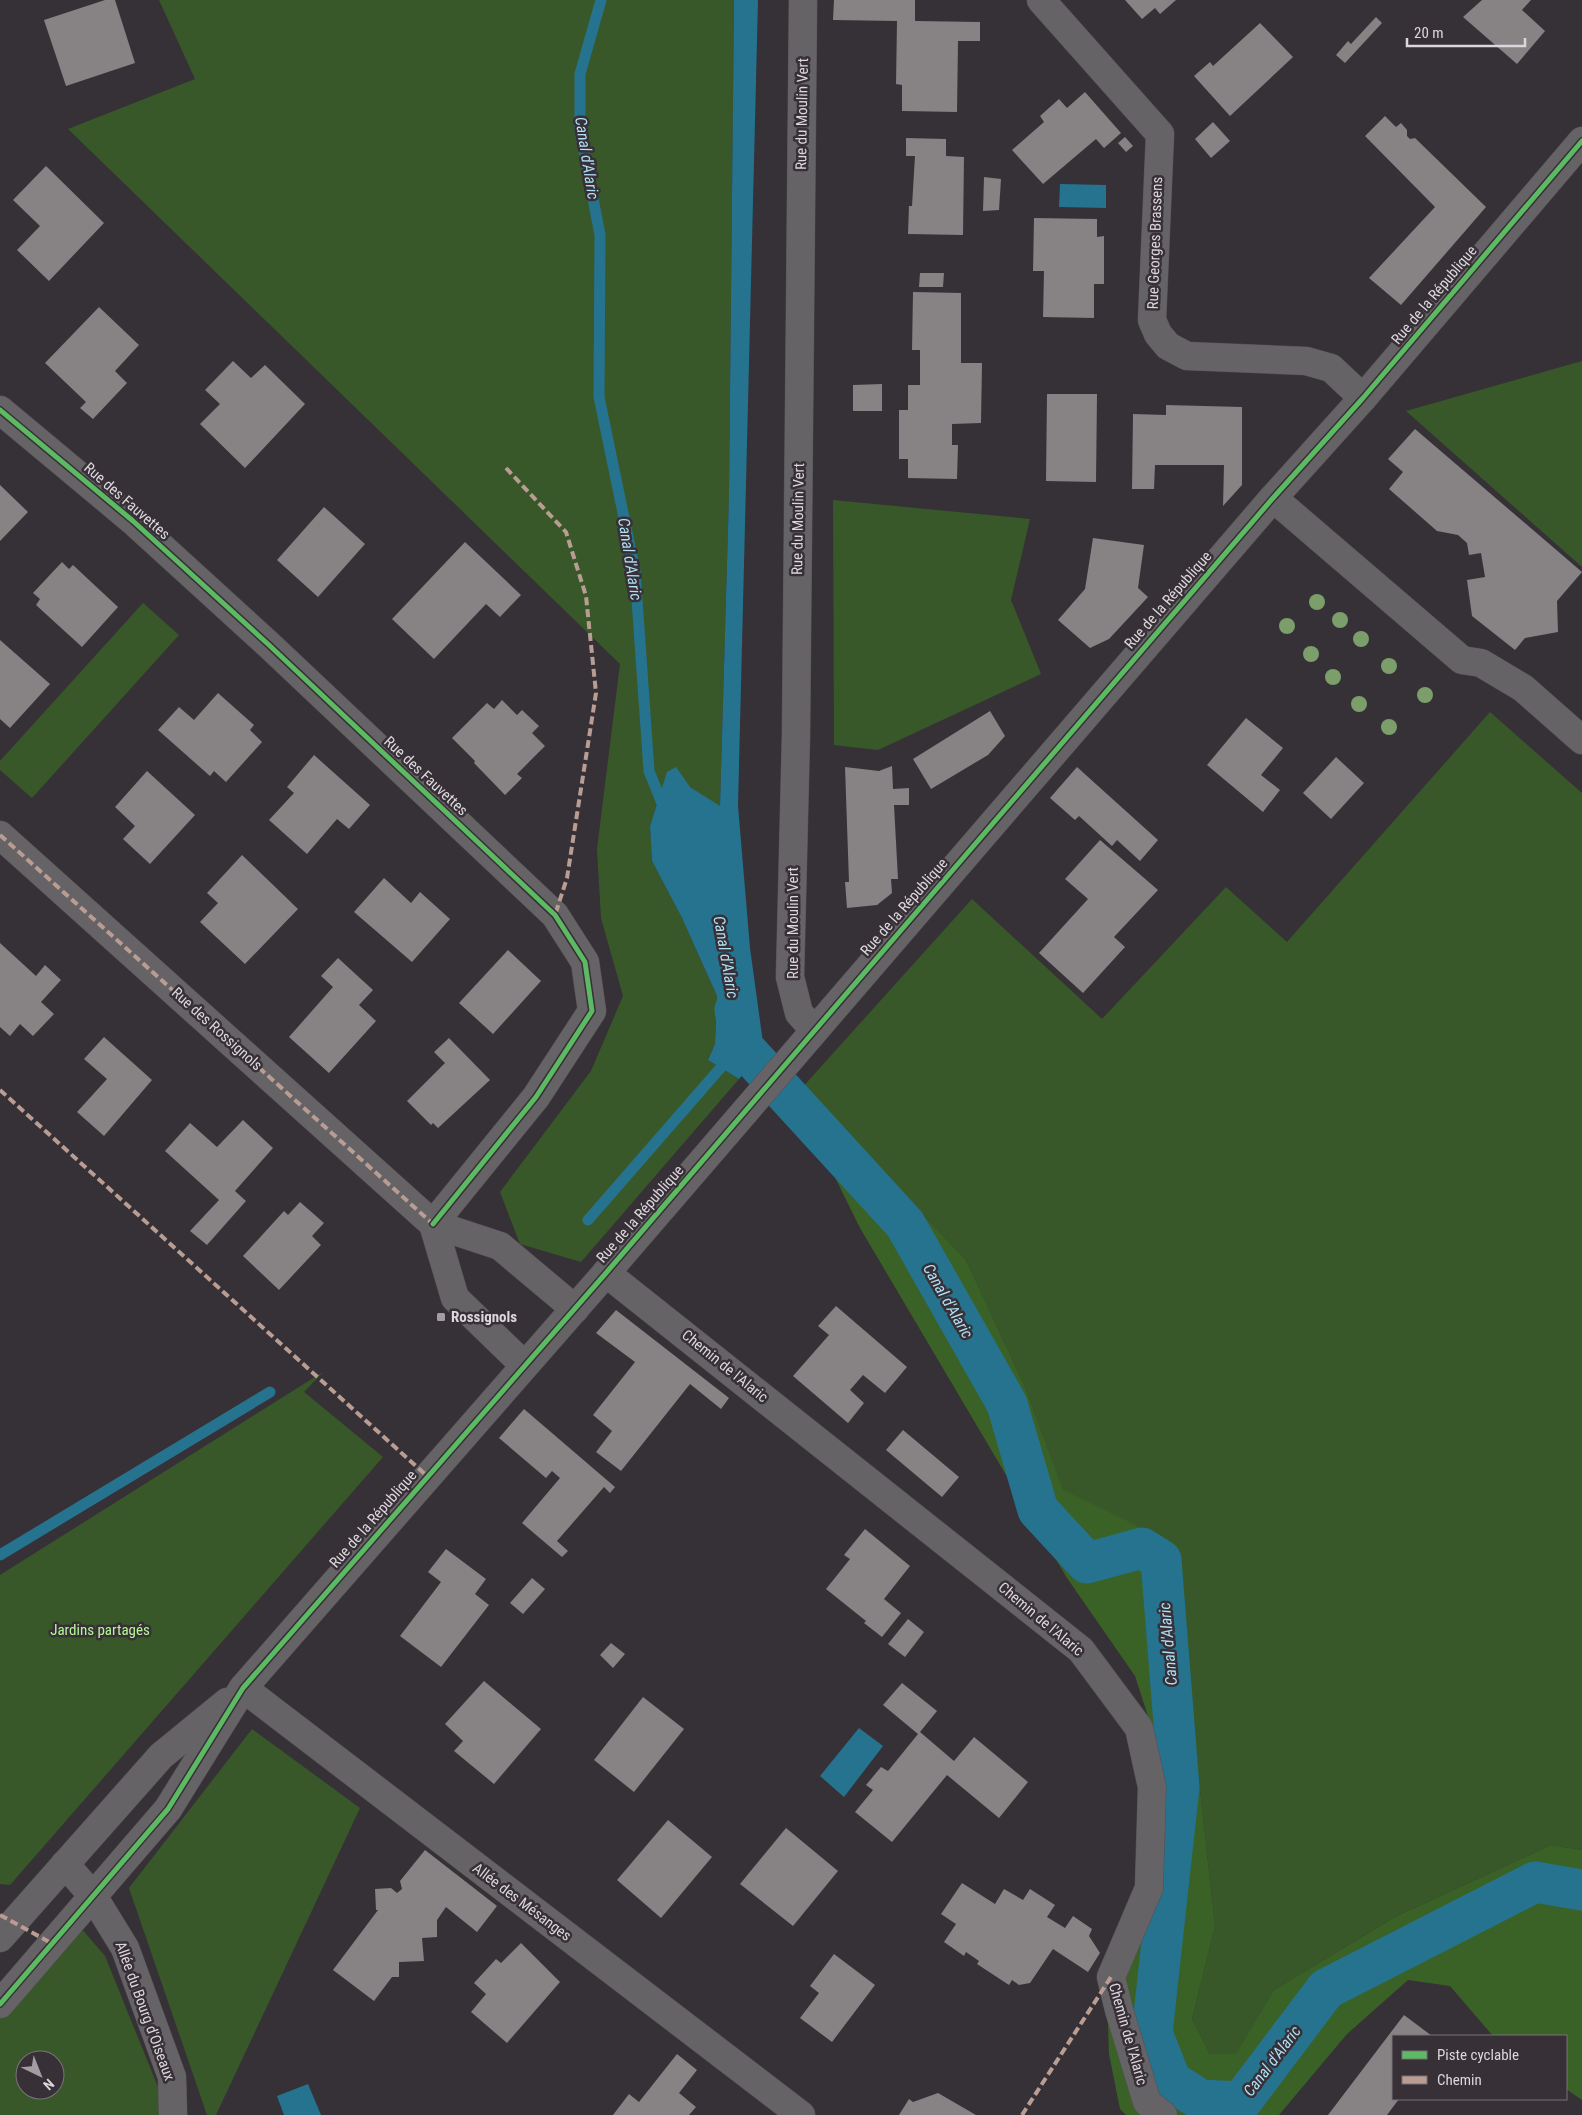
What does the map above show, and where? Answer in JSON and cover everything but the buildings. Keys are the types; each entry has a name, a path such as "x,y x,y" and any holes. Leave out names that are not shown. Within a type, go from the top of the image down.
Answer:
{"street":[{"name":"Rue du Moulin Vert","path":"803,0 796,734 790,977 799,1013 814,1030"},
{"name":"Rue Georges Brassens","path":"1041,0 1160,134 1152,320 1158,334 1168,346 1187,356 1306,362 1331,368 1363,398"},
{"name":"Rue de la République","path":"243,1688 575,1309 1582,142"},
{"name":"Rue des Fauvettes","path":"0,410 148,534 534,895 555,915 584,962 592,1012 536,1097 433,1224"},
{"path":"1273,498 1462,660 1481,664 1523,688 1582,740"},
{"name":"Rue des Rossignols","path":"0,835 433,1224 500,1246 575,1309"},
{"path":"433,1224 454,1298 524,1365"},
{"name":"Chemin de l'Alaric","path":"606,1273 1081,1650 1139,1728 1152,1787 1149,1888 1111,1977 1119,2010 1148,2102 1163,2115"},
{"path":"0,1938 161,1756 243,1688"},
{"path":"0,2004 168,1809 243,1688"},
{"name":"Allée des Mésanges","path":"243,1688 801,2115"},
{"name":"Allée du Bourg d'Oiseaux","path":"65,1864 93,1896 125,1948 172,2078 173,2115"}],"green space":[{"path":"159,0 734,0 729,494 720,807 690,787 659,797 650,826 652,861 682,918 717,996 715,1044 708,1060 739,1079 581,1262 520,1244 500,1192 591,1071 623,996 601,918 597,849 620,664 68,129 195,79"},
{"path":"1582,361 1582,567 1406,411"},
{"path":"833,500 1030,519 1011,600 1041,674 878,750 834,745"},
{"path":"143,603 179,635 32,798 0,770 0,761"},
{"path":"1490,712 1582,793 1582,1850 1551,1845 1395,1917 1274,1990 1236,2055 1210,2054 1192,2019 1215,1926 1176,1571 1159,1536 1063,1491 1025,1387 966,1260 843,1131 800,1090 972,899 1102,1019 1226,887 1287,942"},
{"path":"843,1131 966,1260 1025,1387 1063,1490 1159,1536 1176,1571 1215,1926 1192,2019 1210,2054 1236,2054 1274,1990 1395,1917 1551,1845 1582,1850 1582,2100 1567,2090 1567,2035 1492,2035 1450,1986 1408,1980 1347,2034 1279,2115 1126,2115 1120,2109 1109,2054 1108,2026 1157,1883 1170,1832 1160,1753 1135,1676 1067,1578 860,1228 820,1147 834,1145"},
{"name":"Jardins partagés","path":"323,1372 304,1392 383,1457 10,1885 0,1884 0,1575"},
{"path":"252,1729 360,1808 216,2115 207,2115 129,1888"},
{"path":"80,1927 105,1956 162,2097 160,2115 0,2115 0,2015"}],"water":[{"path":"734,0 758,0 738,806 750,948 764,1050 739,1079 708,1060 715,1044 717,996 682,918 652,861 650,826 667,772 676,767 690,787 720,806 729,494"},
{"path":"1060,184 1106,185 1106,208 1059,207"},
{"path":"800,1090 843,1131 834,1145 820,1147 781,1114"},
{"path":"859,1728 883,1746 844,1797 820,1776"},
{"path":"308,2084 321,2115 284,2115 277,2096"}],"waterway":[{"name":"Canal d'Alaric","path":"601,0 580,74 580,131 600,235 599,397 635,571 649,771 665,811"},
{"name":"Canal d'Alaric","path":"735,1010 741,1045 905,1224 1007,1404 1038,1510 1087,1563 1142,1548 1161,1560 1179,1787 1152,2033 1171,2081 1201,2100 1241,2102 1326,1989 1535,1882 1582,1890"},
{"path":"588,1220 730,1057"},
{"path":"0,1555 270,1392"}],"marked path":[{"path":"506,468 566,532 586,596 596,693 567,878 555,915"},
{"path":"0,835 433,1224 436,1220"},
{"path":"0,1090 427,1476"},
{"path":"0,1915 53,1944"},
{"path":"1022,2115 1111,1977"}],"cycle path":[{"path":"0,2004 168,1809 243,1688 606,1273 1273,498 1363,398 1582,141"},
{"path":"0,410 133,521 269,645 555,915 585,962 592,1011 536,1097 433,1224"}],"place":[{"name":"Rossignols","path":"441,1317"}]}
